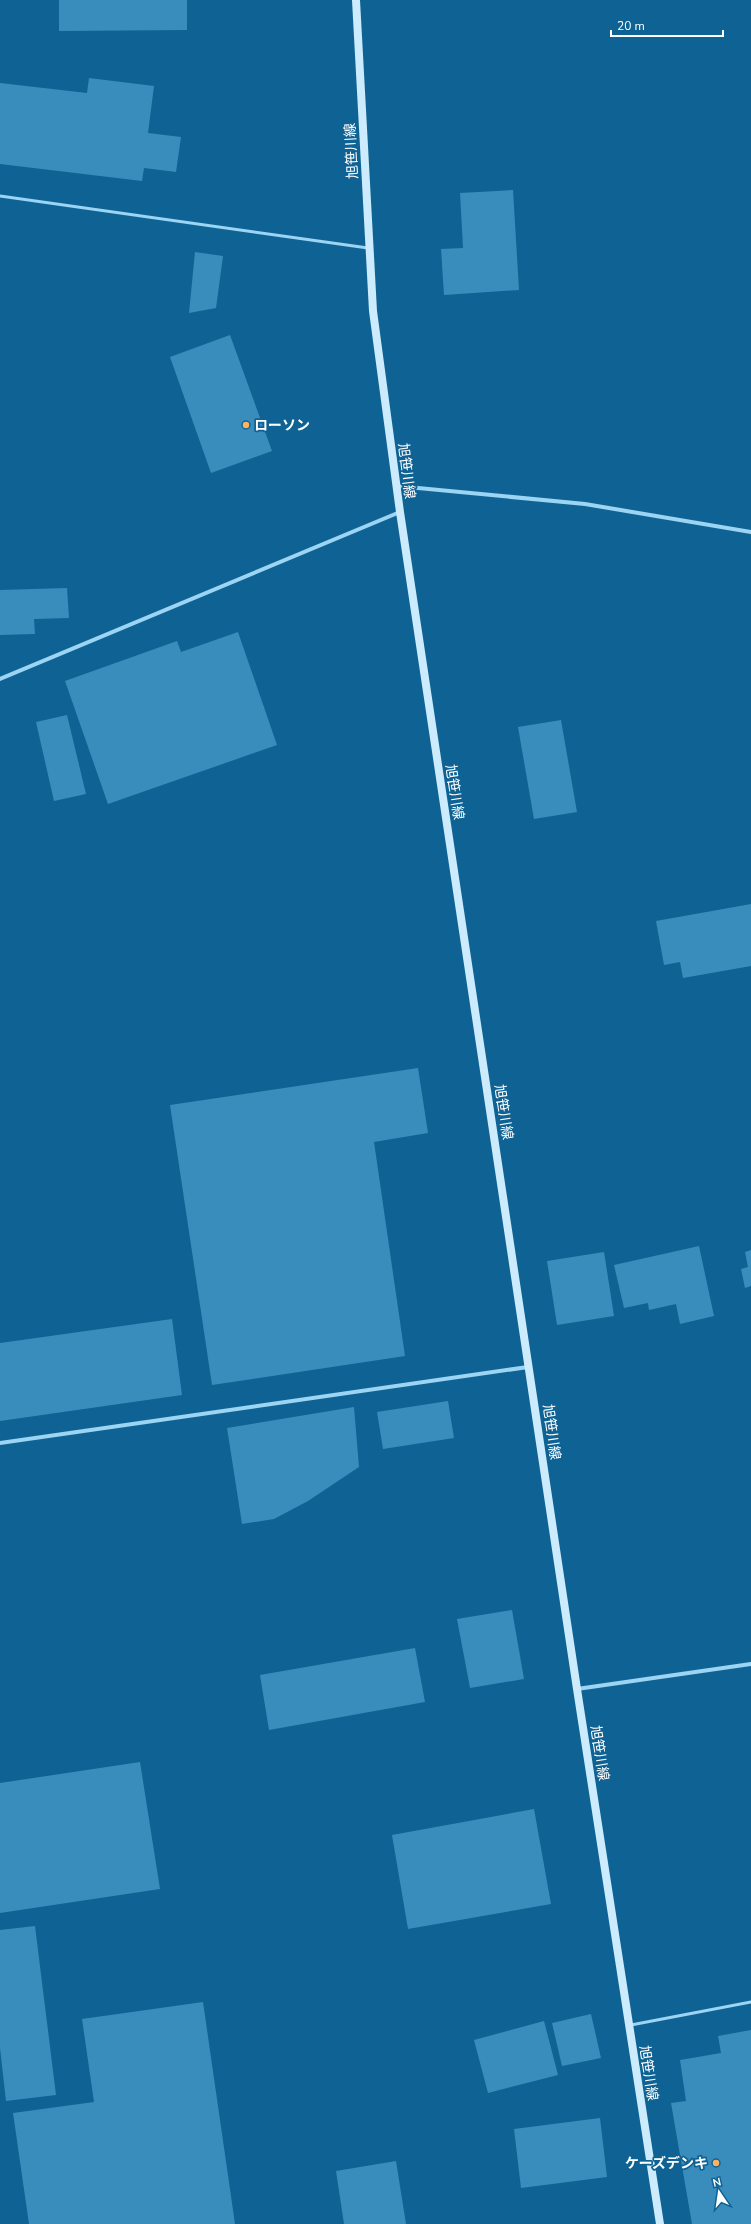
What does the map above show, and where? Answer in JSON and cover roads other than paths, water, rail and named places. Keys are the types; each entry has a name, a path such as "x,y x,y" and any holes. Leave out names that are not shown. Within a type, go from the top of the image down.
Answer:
{"main road":[{"name":"旭笹川線","path":"356,0 374,311 396,486 577,1689 660,2224"}],"street":[{"path":"396,486 585,504 751,532"},
{"path":"0,679 400,512"},
{"path":"0,1443 529,1367"},
{"path":"577,1689 751,1664"}],"lane":[{"path":"0,196 370,248"},
{"path":"629,2025 751,2002"}],"place":[{"name":"ローソン","path":"246,425"},
{"name":"ケーズデンキ","path":"716,2163"}]}
